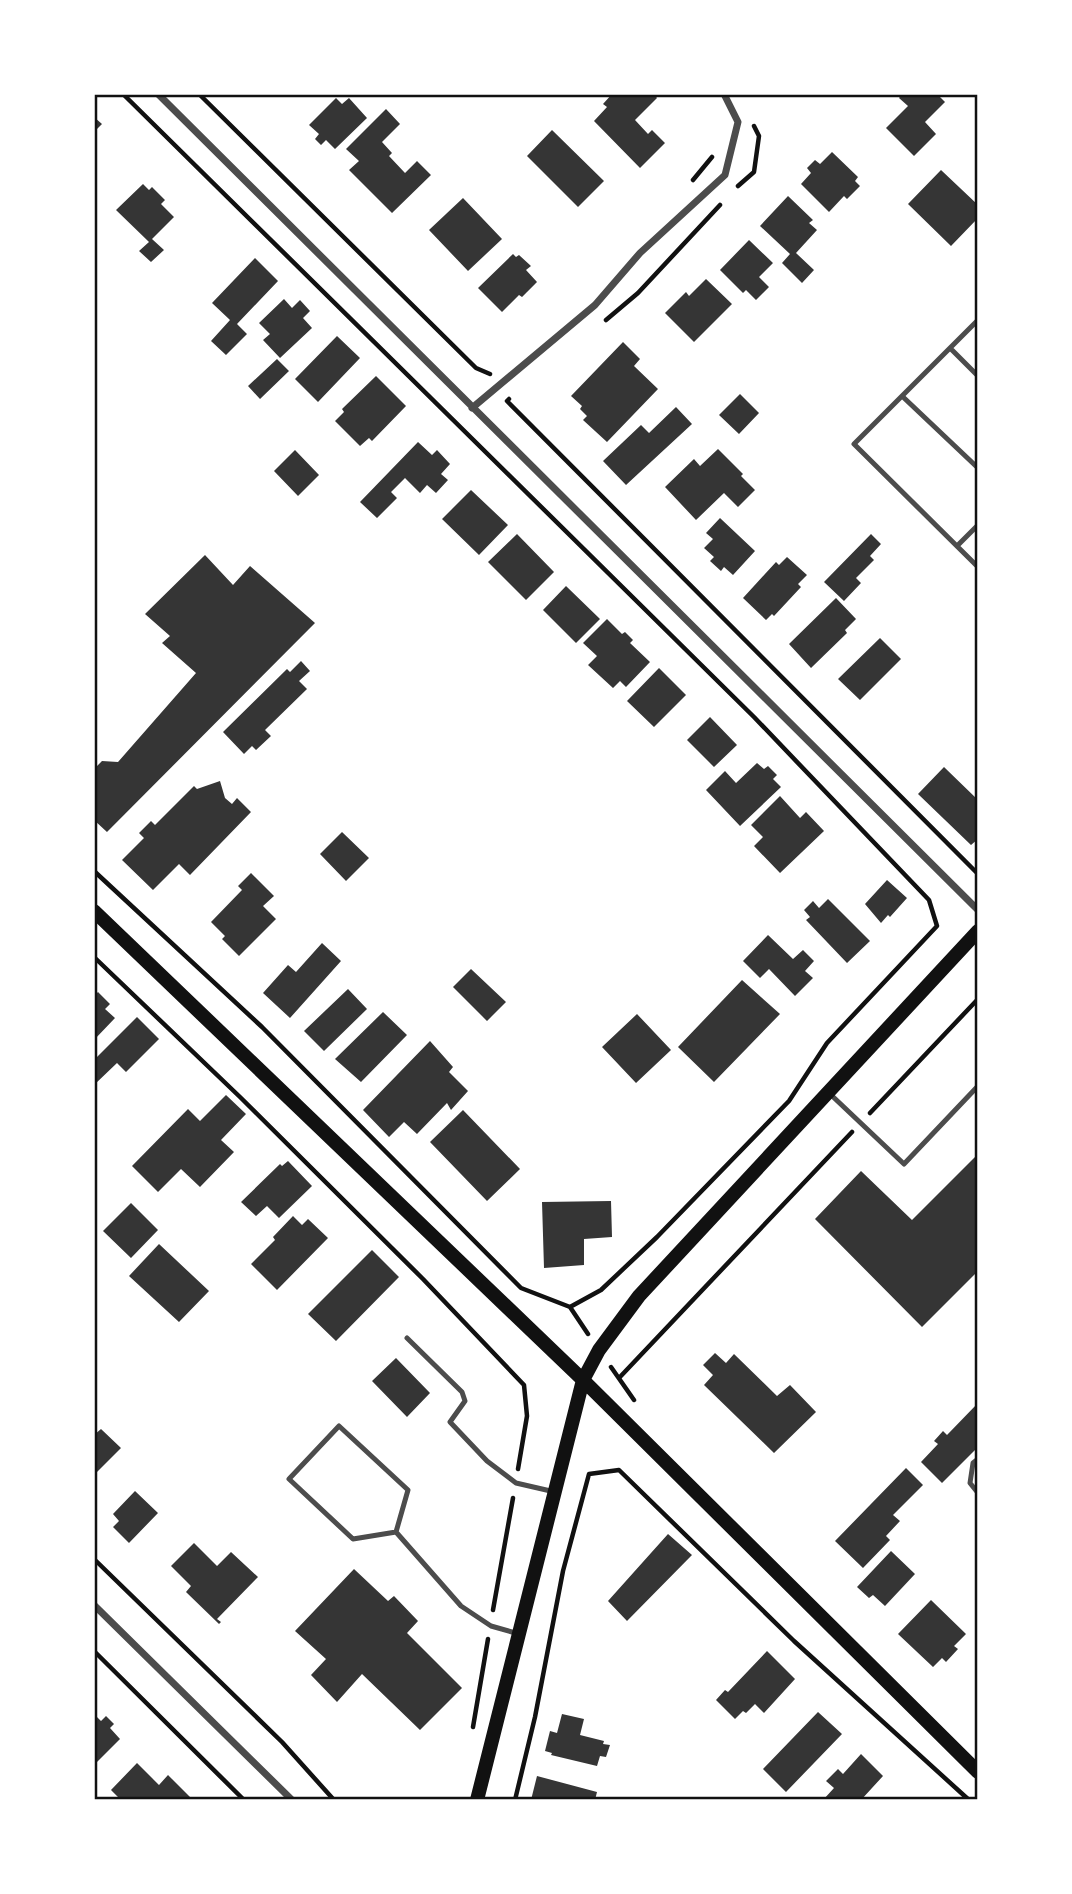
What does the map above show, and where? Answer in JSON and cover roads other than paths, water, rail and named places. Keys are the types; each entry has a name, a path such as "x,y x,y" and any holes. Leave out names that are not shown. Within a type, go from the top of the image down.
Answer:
{"main road":[{"path":"94,911 583,1380 978,1772"},
{"path":"477,1800 583,1380 599,1350 639,1296 978,931"}],"street":[{"path":"158,94 978,910"},
{"path":"472,408 595,305 640,253 725,175 738,122 724,94"},
{"path":"94,1605 292,1800"}],"lane":[{"path":"978,320 854,444 978,567"},
{"path":"950,348 978,376"},
{"path":"902,396 978,468"},
{"path":"957,547 978,525"},
{"path":"828,1092 904,1164 978,1086"},
{"path":"407,1338 462,1392 465,1401 450,1422 487,1461 516,1483 555,1492"},
{"path":"339,1426 408,1490 396,1532 353,1539 289,1479 339,1426"},
{"path":"978,1459 974,1463 970,1483 978,1493"},
{"path":"396,1532 461,1606 491,1626 519,1634"}]}
